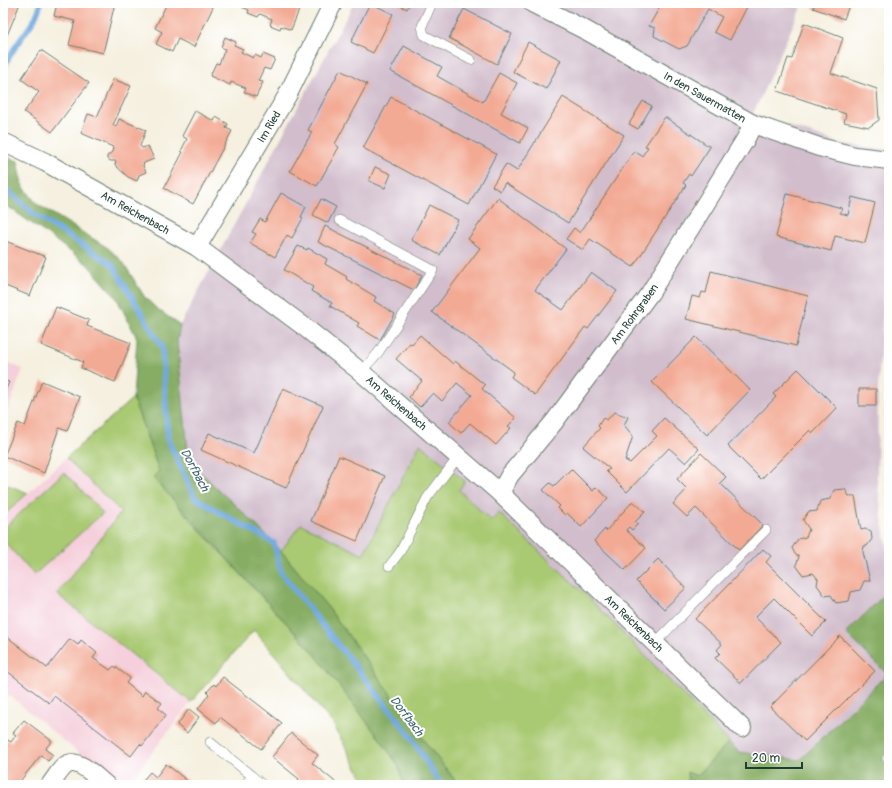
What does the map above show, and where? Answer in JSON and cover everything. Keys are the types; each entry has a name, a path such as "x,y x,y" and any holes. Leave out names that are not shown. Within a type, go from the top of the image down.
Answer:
{"street":[{"name":"Im Ried","path":"197,247 287,96 333,3"},
{"name":"In den Sauermatten","path":"532,3 587,31 753,124 855,156 889,160"},
{"name":"Am Rohrgraben","path":"500,493 510,475 554,422 650,293 745,140 753,124"},
{"name":"Am Reichenbach","path":"3,142 45,162 197,247 302,325 361,372 500,493 742,728"},
{"path":"50,785 66,765 72,763 80,765 106,785"}],"lane":[{"path":"432,3 422,26 424,35 471,60"},
{"path":"339,220 433,270 378,353 361,372"},
{"path":"389,566 400,552 426,498 459,456"},
{"path":"656,643 766,530"},
{"path":"210,742 263,785"},
{"path":"244,785 252,776"}],"shaded area":[{"path":"354,3 803,3 753,114 839,143 889,150 889,259 884,298 878,388 877,479 884,532 889,554 889,590 847,633 887,674 800,760 739,752 589,598 499,514 491,522 459,490 465,481 420,444 363,555 301,524 281,551 255,524 189,462 177,341 180,325"},
{"path":"3,361 23,369 3,422"},
{"path":"66,458 121,512 57,594 191,702 127,785 117,785 9,695 3,702 3,516"}],"green space":[{"path":"3,155 18,161 23,186 37,204 108,248 123,262 144,296 157,309 180,325 177,341 189,462 255,524 281,551 330,610 431,750 459,785 404,785 398,765 383,743 314,653 155,480 153,477 159,471 133,398 137,338 116,297 87,264 3,203"},
{"path":"133,398 159,471 153,477 194,524 314,653 398,765 404,785 366,785 333,724 254,630 191,702 57,594 121,512 66,458"},
{"path":"420,444 465,481 459,490 491,521 499,513 589,598 729,742 697,776 687,772 688,785 459,785 431,750 330,610 281,551 301,524 363,555"},
{"path":"64,472 103,513 34,575 3,540 3,529"},
{"path":"3,483 28,493 3,516"},
{"path":"889,590 889,752 882,757 889,769 889,785 688,785 687,772 697,776 729,742 739,752 800,760 887,674 846,633"}],"building":[{"path":"3,3 12,3 19,6 3,45"},
{"path":"57,3 115,3 103,53 69,45 75,21 54,16"},
{"path":"167,3 215,3 194,47 178,39 172,52 156,44 162,32 155,28"},
{"path":"243,3 309,3 307,8 301,5 291,30 281,26 280,29 270,25 272,19 260,14 258,17 248,13 249,10 242,7"},
{"path":"370,3 393,14 373,53 351,42"},
{"path":"395,3 410,3 407,9"},
{"path":"662,3 749,3 730,40 714,32 722,17 708,9 687,46 679,49 654,36 655,28 649,26"},
{"path":"815,3 850,3 844,19 813,8"},
{"path":"464,9 512,34 497,64 449,38"},
{"path":"804,23 843,38 831,73 877,89 879,120 869,127 844,122 846,114 777,91 788,58 792,59"},
{"path":"225,37 236,42 234,45 243,49 241,52 253,58 255,55 261,58 263,54 275,59 270,70 264,68 258,81 263,82 256,97 244,92 246,88 231,82 230,85 210,76 216,63 219,64 225,49 221,47"},
{"path":"528,42 561,60 546,89 513,72"},
{"path":"404,46 442,67 437,76 483,102 499,73 517,83 501,113 528,128 520,143 390,71"},
{"path":"41,50 89,83 52,132 24,112 39,92 21,79"},
{"path":"340,70 367,84 335,144 339,147 317,186 290,171 312,132 308,130"},
{"path":"113,79 131,86 113,125 116,127 119,119 146,130 140,146 142,148 148,146 154,159 144,163 143,166 146,172 139,175 137,181 128,177 115,165 116,161 107,159 107,156 112,152 113,147 81,133 88,114 97,117"},
{"path":"391,97 496,154 469,205 363,148"},
{"path":"563,97 624,135 568,223 505,183 500,191 492,186 506,164 517,171"},
{"path":"643,101 652,106 638,129 629,124"},
{"path":"195,111 214,121 216,117 228,124 226,128 232,131 193,204 164,188 183,152 181,151 187,139 182,136"},
{"path":"665,117 710,147 691,176 689,174 683,183 686,185 633,267 590,239 583,250 566,239 574,228 580,233 634,151 642,156 648,147 645,146"},
{"path":"375,167 391,174 385,188 369,181"},
{"path":"281,193 306,207 301,217 303,218 292,238 287,235 275,257 250,243 256,234 252,232 260,219 265,222"},
{"path":"787,194 842,208 840,213 848,215 852,197 875,203 865,243 835,236 831,251 776,237"},
{"path":"498,198 566,249 535,290 563,310 591,272 617,291 588,329 585,327 535,395 511,377 514,372 432,312 480,248 468,239"},
{"path":"321,199 336,207 328,223 313,215"},
{"path":"429,205 458,220 440,255 411,240"},
{"path":"325,226 422,275 414,290 318,242"},
{"path":"3,240 46,257 30,296 3,285"},
{"path":"298,246 307,250 308,248 327,259 325,264 376,297 374,301 395,314 380,340 357,326 359,323 330,306 332,303 311,291 313,287 284,270"},
{"path":"711,271 808,296 796,346 686,319 692,296 700,298 702,292 706,293"},
{"path":"56,307 89,320 87,326 131,343 115,382 81,368 83,362 41,345"},
{"path":"420,335 453,364 455,361 485,385 482,389 516,418 508,426 511,428 496,445 470,423 461,433 449,422 472,395 457,383 442,401 433,393 420,407 409,397 422,381 396,359 410,343 412,344"},
{"path":"696,337 750,390 707,435 652,382"},
{"path":"798,369 837,408 813,433 810,430 761,479 728,446 776,397 773,394"},
{"path":"3,380 9,382 3,396"},
{"path":"42,381 80,397 67,431 59,428 44,473 4,456 18,423 25,426"},
{"path":"283,388 323,406 286,488 201,450 209,433 254,453"},
{"path":"859,389 876,389 876,406 859,406"},
{"path":"614,412 628,417 624,425 633,436 625,460 630,463 657,436 652,431 664,418 699,449 686,463 669,448 627,492 606,471 610,469 583,447 600,428 598,426 603,418 607,420"},
{"path":"701,453 726,477 720,483 763,525 739,550 696,508 687,517 673,504 687,489 677,479"},
{"path":"339,456 385,476 357,541 311,521"},
{"path":"571,469 593,491 596,487 608,498 581,527 567,513 565,515 558,508 560,506 543,490 550,483 554,486"},
{"path":"845,489 849,496 855,496 861,530 865,529 871,531 872,539 867,546 864,546 863,552 870,581 864,581 860,590 851,592 849,601 836,603 831,595 825,596 817,585 818,579 813,573 803,575 796,565 799,557 795,554 792,548 798,539 806,537 809,529 803,520 808,512 817,511 820,501 830,499 834,490"},
{"path":"633,501 645,512 635,522 638,524 632,530 629,527 626,530 646,548 625,570 594,541 605,529 606,531"},
{"path":"763,549 771,556 766,562 826,622 812,636 774,598 755,617 781,642 741,683 715,658 720,653 717,650 722,644 695,619"},
{"path":"658,559 686,588 664,609 636,581"},
{"path":"6,636 47,668 70,639 78,645 81,640 97,653 93,658 110,670 114,666 130,678 126,683 142,696 145,691 162,703 158,708 166,715 142,746 140,744 131,756 54,696 49,703 3,668 3,639"},
{"path":"840,636 875,671 805,741 770,707"},
{"path":"223,677 282,723 261,749 220,717 216,723 198,709 209,694 207,692 214,684 216,686"},
{"path":"189,709 199,717 187,733 177,725"},
{"path":"24,720 52,741 45,749 53,755 48,761 41,755 17,785 3,785 3,752 6,749 3,747 3,743 6,739 11,742 16,735 13,733"},
{"path":"291,733 318,755 312,763 339,785 294,785 299,779 272,757"},
{"path":"166,764 189,782 187,785 139,785 150,772 156,777"}],"waterway":[{"name":"Dorfbach","path":"3,71 13,51 35,18 41,3"},
{"name":"Dorfbach","path":"3,186 34,214 112,264 162,347 168,440 195,498 274,543 281,573 409,734 441,785"}]}
